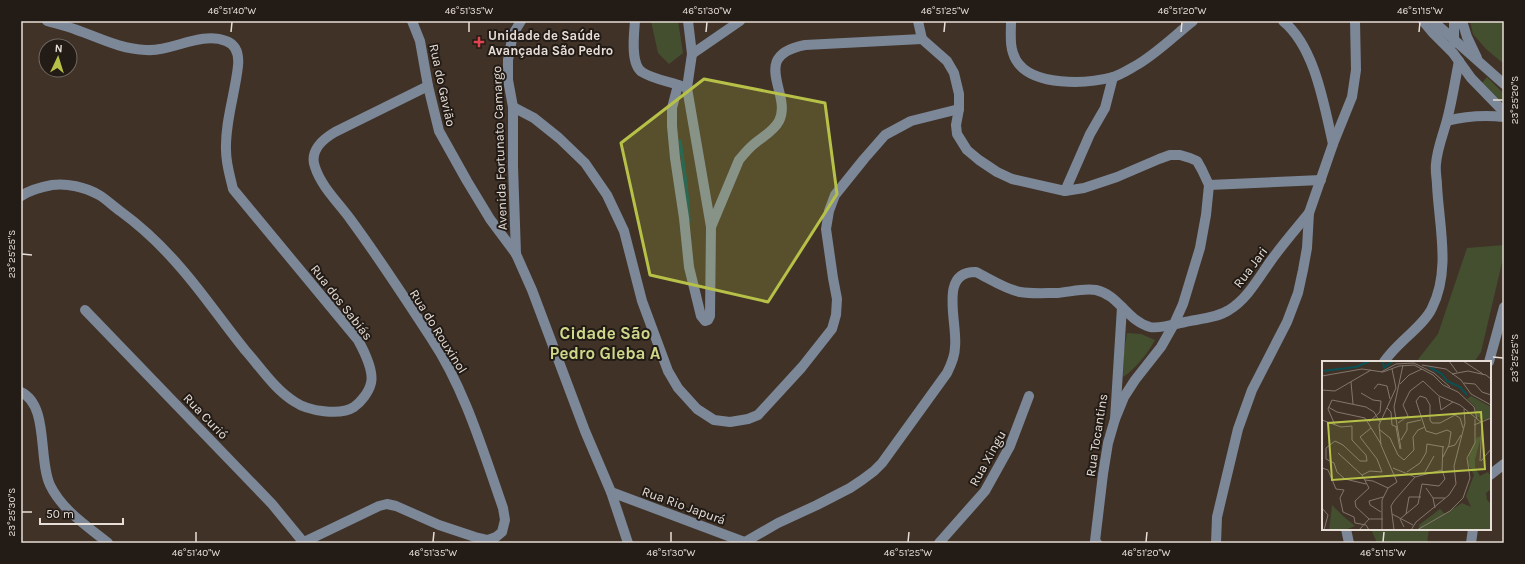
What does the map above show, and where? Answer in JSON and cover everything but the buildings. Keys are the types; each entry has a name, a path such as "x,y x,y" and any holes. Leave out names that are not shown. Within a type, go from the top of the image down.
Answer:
{"street":[{"name":"Rua dos Sabiás","path":"21,196 43,187 61,184 80,188 99,195 141,227 180,267 233,336 278,389 296,403 310,409 324,411 343,410 353,407 368,391 372,382 370,371 367,358 358,340 233,189 228,169 226,150 228,119 238,66 238,54 234,46 227,41 219,39 202,39 162,49 127,49 108,43 74,25 48,21"},
{"name":"Rua do Gavião","path":"412,21 420,41 428,86 439,131 490,219 516,254"},
{"path":"635,21 635,60 641,72 682,86"},
{"path":"682,86 711,227 710,310 708,320 704,321 698,306 689,267 672,126 672,108 682,86 692,54 688,21"},
{"path":"692,54 740,21"},
{"path":"918,21 922,39 948,61 954,73 959,94 959,109 956,125 957,134 967,150 997,172 1012,179 1065,191 1084,188 1117,177 1170,155 1180,155 1197,162 1202,170 1209,186 1206,216 1200,248 1192,276 1174,324 1161,347 1135,380 1124,397 1115,419"},
{"path":"1011,21 1011,47 1016,60 1033,76 1059,81 1085,81 1113,77 1148,58 1192,21"},
{"path":"1283,21 1291,28 1305,48 1320,92 1333,144"},
{"path":"1216,543 1217,517 1238,429 1252,390 1287,322 1298,293 1304,270 1307,248 1309,212 1333,144 1352,97 1356,70 1355,21"},
{"path":"1423,21 1456,57 1471,78 1504,112"},
{"path":"1433,21 1504,84"},
{"path":"1385,361 1389,354 1432,309 1442,276 1444,256 1438,209 1436,165 1439,144 1447,121 1456,57 1454,21"},
{"path":"1462,21 1467,37 1480,63"},
{"name":"Avenida Fortunato Camargo","path":"518,22 513,34 508,60 508,80 513,107 513,166 516,254 532,290 585,431 611,492 628,543"},
{"path":"711,227 739,160 745,152 778,122 782,105 776,84 776,64 780,56 795,47 805,45 922,39"},
{"path":"1471,78 1476,72 1488,70"},
{"path":"1065,191 1090,134 1106,108 1113,77"},
{"name":"Rua do Rouxinol","path":"304,543 378,506 387,504 396,506 439,525 474,537 488,540 496,537 502,532 505,520 503,508 460,390 432,340 351,219 325,187 315,167 314,157 316,149 323,139 428,86"},
{"path":"513,107 534,118 559,138 584,163 607,195 624,231 642,301 668,371 678,388 697,409 714,420 730,422 748,419 758,415 802,367 832,328 836,315 837,299 826,229 829,211 835,195 885,135 911,121 959,109"},
{"path":"1447,121 1475,116 1504,117"},
{"path":"1209,186 1321,180"},
{"name":"Rua Jari","path":"746,543 778,523 817,505 856,484 882,463 947,373 951,364 956,348 952,299 953,286 957,278 962,274 976,272 1020,292 1057,293 1085,289 1096,290 1105,293 1115,300 1127,314 1138,322 1152,328 1228,311 1251,290 1270,261 1309,212"},
{"name":"Rua Tocantins","path":"1093,542 1108,443 1115,419 1122,307"},
{"path":"1489,361 1504,307"},
{"name":"Rua Curió","path":"85,310 272,504 304,543"},
{"path":"21,392 36,406 49,484 70,512 108,543"},
{"name":"Rua Xingu","path":"939,543 985,491 1010,446 1029,396"},
{"path":"1491,473 1504,464"},
{"name":"Rua Rio Japurá","path":"611,492 746,543"},
{"path":"1346,530 1349,543"},
{"path":"1471,543 1473,530"}],"highlighted area":[{"path":"704,79 825,103 837,194 768,302 650,275 621,143"}],"green space":[{"path":"651,21 678,21 683,53 669,64 658,53"},
{"path":"1470,21 1504,21 1504,64 1486,49 1473,34"},
{"path":"1487,77 1504,94 1504,107 1482,83"},
{"path":"1504,245 1504,254 1481,352 1475,361 1417,361 1438,334 1467,248"},
{"path":"1127,333 1141,334 1155,340 1141,360 1123,377 1124,350"},
{"path":"1371,530 1429,530 1427,543 1377,543"}],"waterway":[{"path":"680,141 689,221"}],"place":[{"name":"Unidade de Saúde Avançada São Pedro","path":"479,42"}],"district":[{"name":"Cidade São Pedro Gleba A","path":"605,343"}]}
